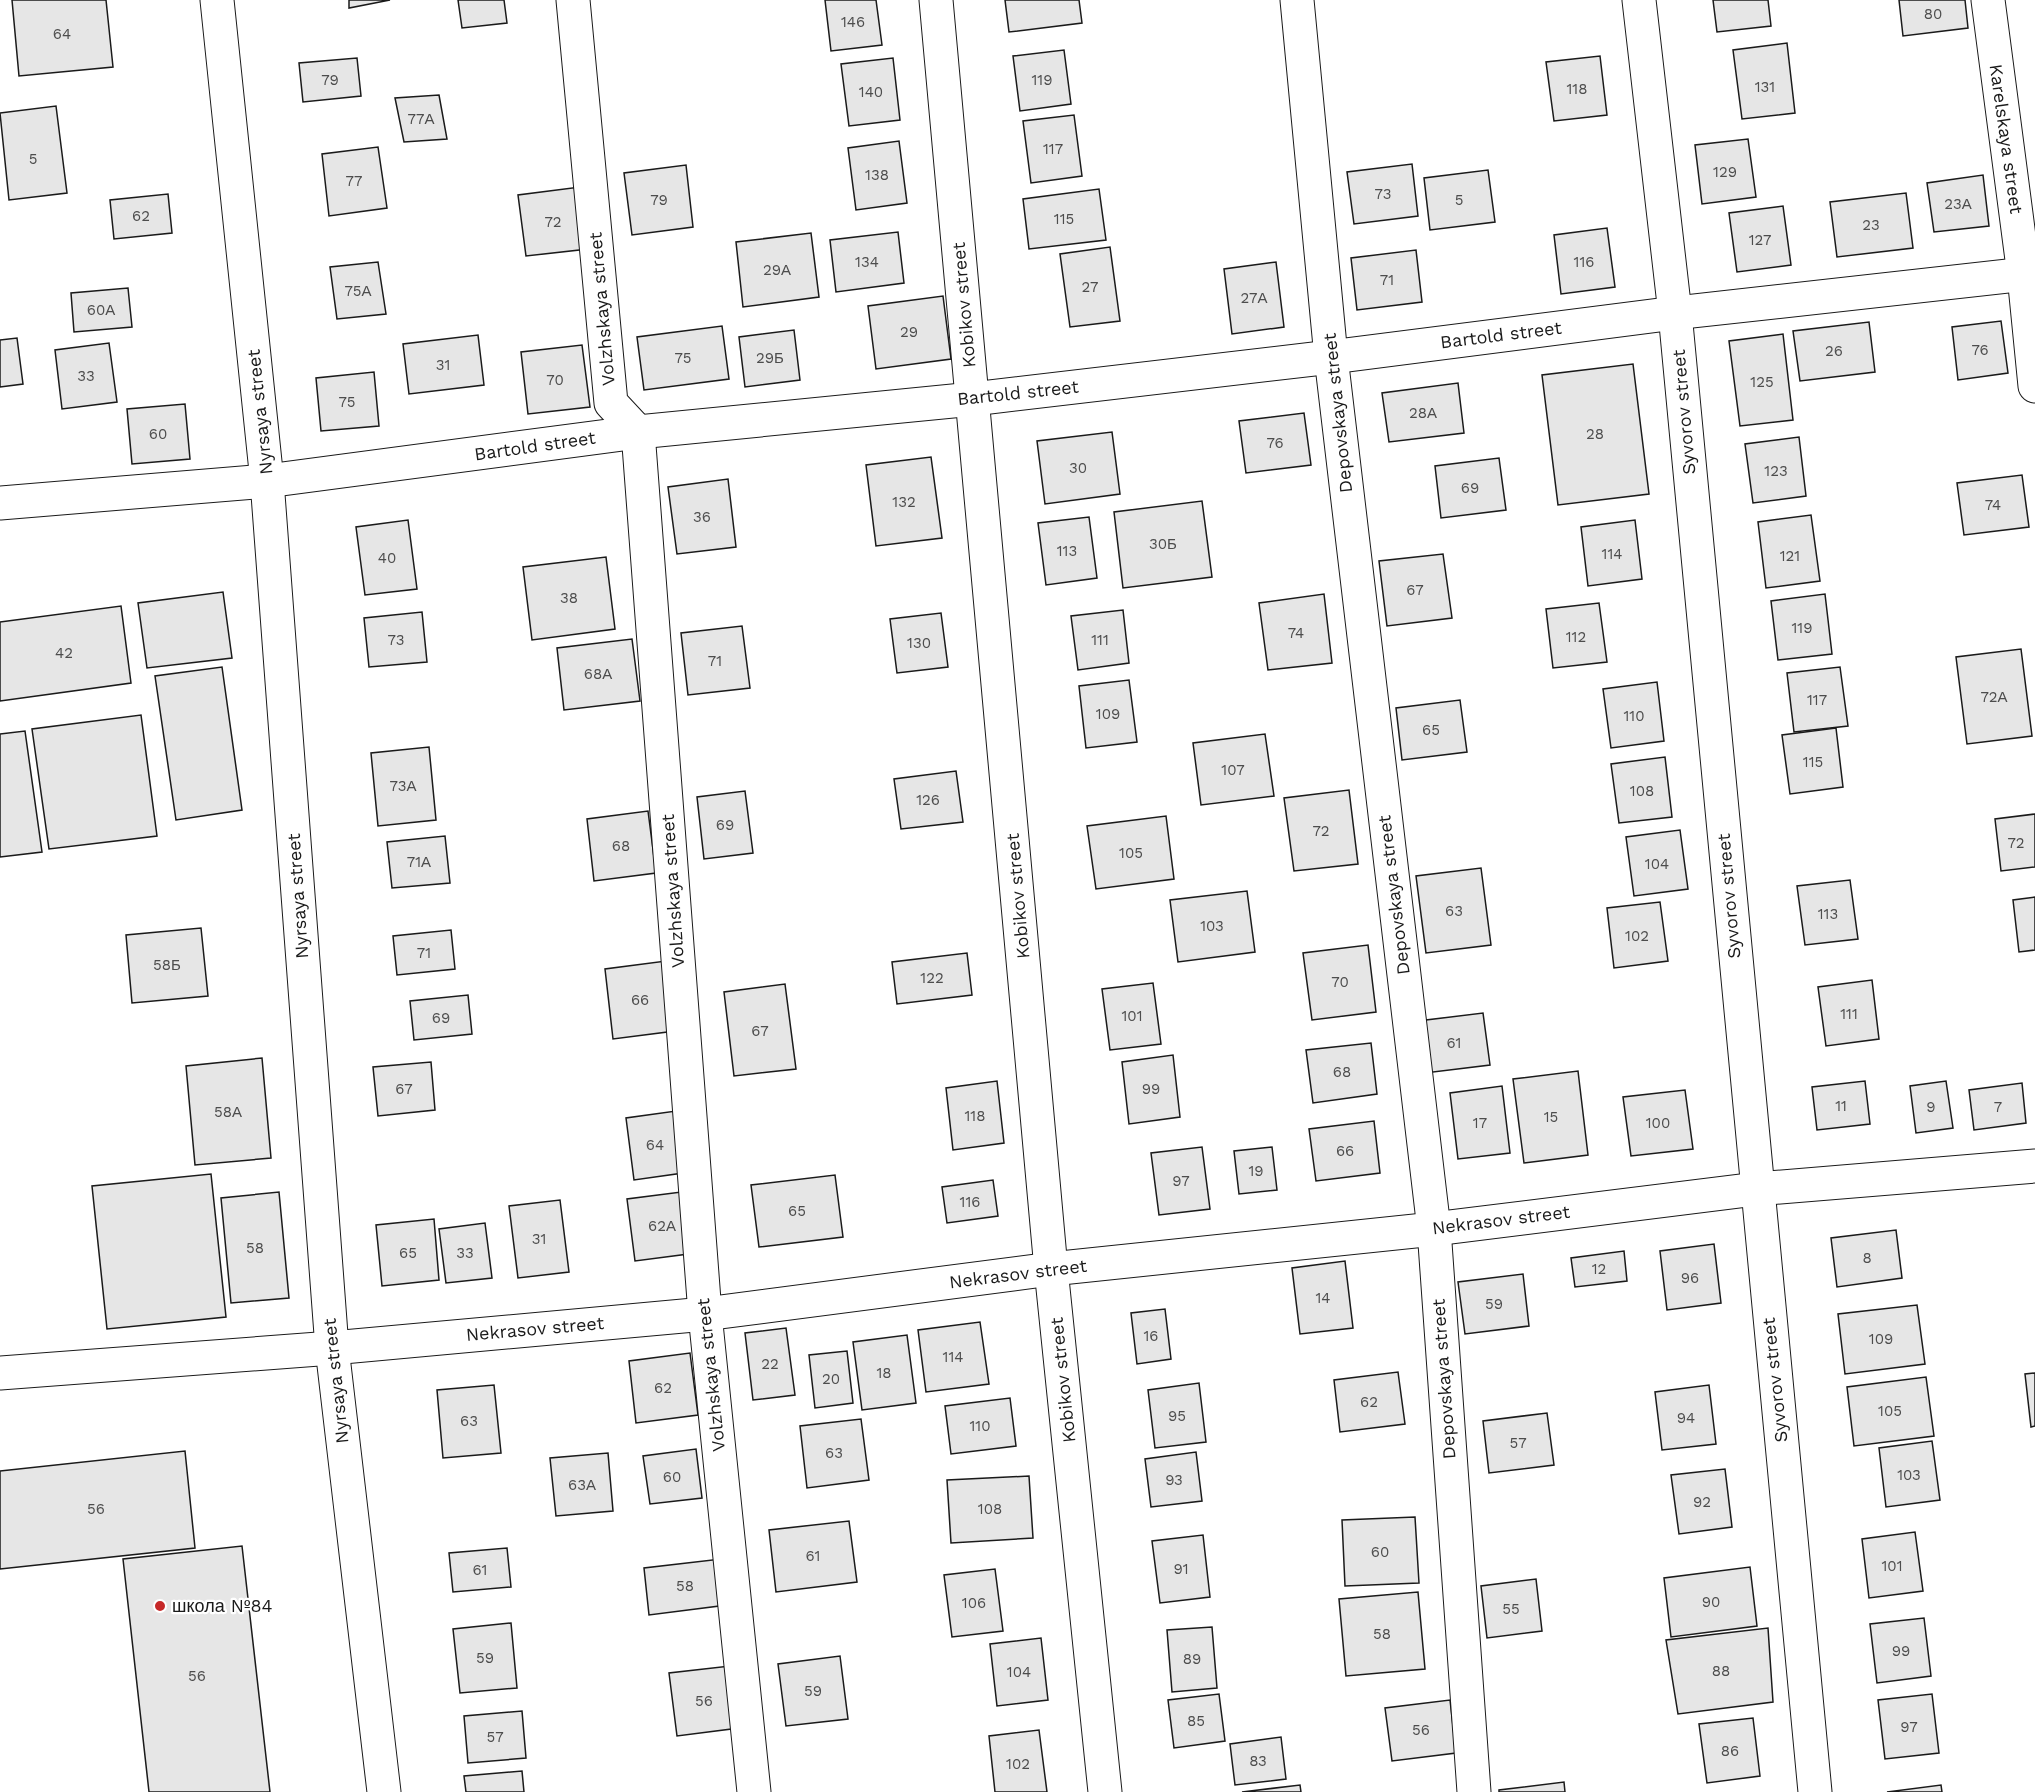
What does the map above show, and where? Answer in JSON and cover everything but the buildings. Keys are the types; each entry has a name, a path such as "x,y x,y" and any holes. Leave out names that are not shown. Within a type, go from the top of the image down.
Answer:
{"street":[{"name":"Nyrsaya street","path":"217,0 267,481 332,1348 384,1792"},
{"name":"Volzhskaya street","path":"573,0 611,404 638,432 705,1314 754,1792"},
{"name":"Kobikov street","path":"936,0 1051,1269 1105,1792"},
{"name":"Depovskaya street","path":"1297,0 1331,357 1434,1229 1474,1792"},
{"name":"Syvorov street","path":"1639,0 1675,313 1756,1190 1815,1792"},
{"name":"Karelskaya street","path":"1988,0 2030,274 2035,386"},
{"name":"Bartold street","path":"0,503 267,481 638,432 973,399 1331,357 1675,313 2030,274"},
{"name":"Nekrasov street","path":"0,1373 332,1348 705,1314 1051,1269 1434,1229 1756,1190 2035,1166"}],"place":[{"name":"школа №84","path":"160,1606"}]}
